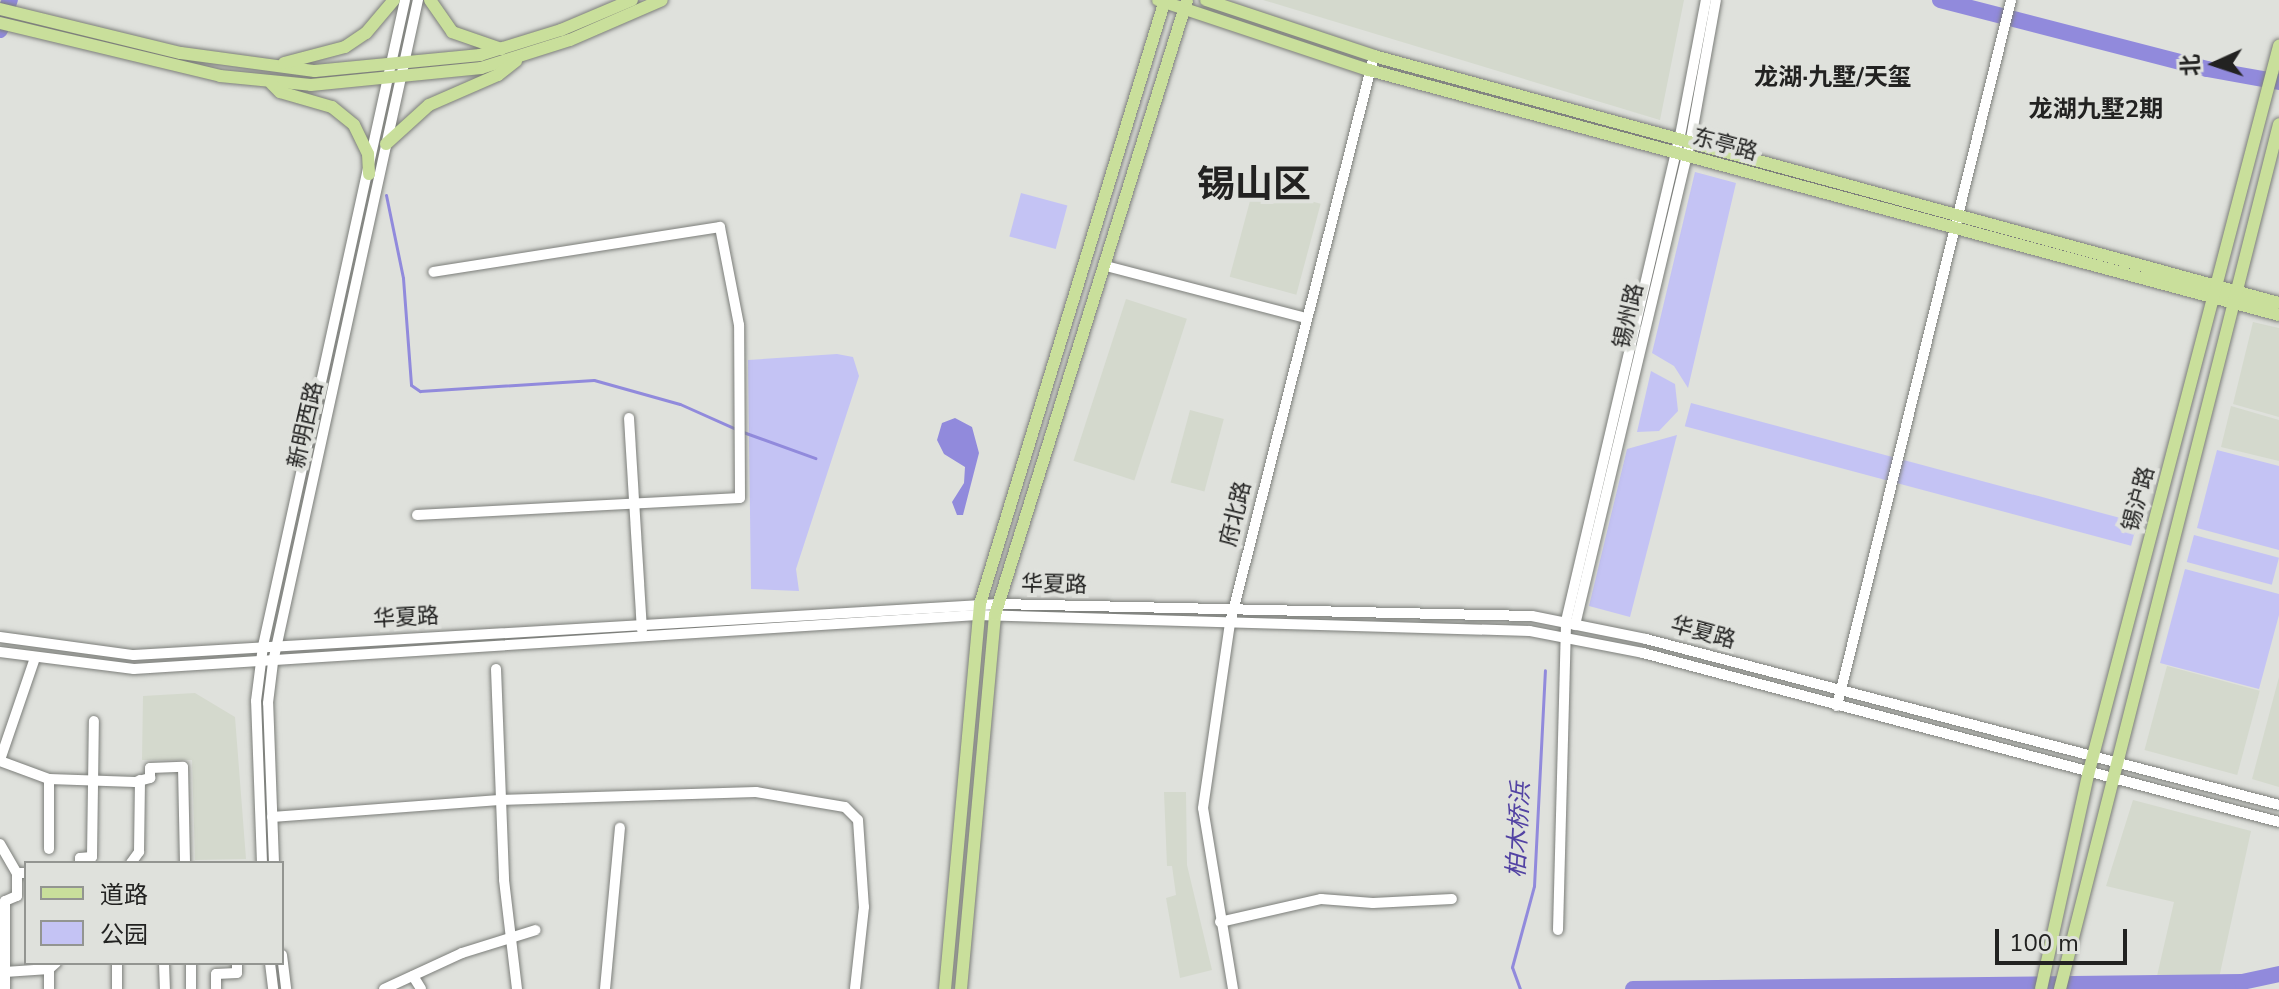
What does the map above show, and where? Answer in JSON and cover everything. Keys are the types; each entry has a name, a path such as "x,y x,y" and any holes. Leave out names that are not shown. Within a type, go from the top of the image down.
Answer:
{"main road":[{"path":"260,66 327,55 345,47 366,33 394,0"},
{"path":"430,0 452,32 501,49"},
{"path":"0,9 181,53 260,66 396,73 501,49 632,0"},
{"path":"0,23 176,66 271,83 481,68 522,56 662,0"},
{"name":"东亭路","path":"1206,0 1374,56 1684,148 2213,292 2279,303"},
{"path":"945,989 978,610 1162,1"},
{"name":"东亭路","path":"1162,1 1185,5 1369,70 1684,148"},
{"path":"961,989 997,610 1185,5"},
{"name":"锡沪路","path":"2041,989 2092,758 2278,49"},
{"path":"386,144 429,105 498,75 522,56"},
{"path":"271,83 280,92 332,107 354,125 368,154 369,174"},
{"path":"2060,989 2238,298 2279,124"},
{"name":"东亭路","path":"2238,298 2279,315"}],"street":[{"name":"新明西路","path":"274,861 268,703 273,662 386,144 405,0"},
{"name":"新明西路","path":"262,861 256,701 263,646 369,174 418,0"},
{"name":"锡州路","path":"1684,148 1706,0"},
{"name":"锡州路","path":"1558,930 1567,637 1684,148 1716,0"},
{"path":"1837,706 2011,0"},
{"name":"府北路","path":"1233,989 1203,808 1230,623 1374,56"},
{"path":"417,515 740,498 739,325 720,227 434,272"},
{"path":"1106,266 1306,318"},
{"path":"629,418 642,640"},
{"name":"华夏路","path":"0,637 134,655 642,625 978,610 1233,608 1572,621 2279,805"},
{"name":"华夏路","path":"0,652 134,669 642,640 978,610"},
{"name":"华夏路","path":"997,610 1230,623 1530,631 1567,637 1837,706 2113,782 2279,822"},
{"path":"35,658 32,679 0,760 49,779 140,780 150,778 150,768 183,767 185,861"},
{"path":"496,669 499,800 517,989"},
{"path":"80,861 80,858 92,857 94,721"},
{"path":"49,779 49,849"},
{"path":"132,861 139,852 140,780"},
{"path":"272,817 499,800 756,792 845,807 858,820 864,907 855,989"},
{"path":"605,989 620,828"},
{"path":"2,849 21,873 17,896 5,901 5,989"},
{"path":"1220,922 1321,899 1373,903 1452,899"},
{"path":"384,989 511,937 536,930"},
{"path":"3,968 52,965 49,989"},
{"path":"117,965 117,989"},
{"path":"164,965 165,989"},
{"path":"191,965 191,989"},
{"path":"216,989 216,974 237,973 237,965"},
{"path":"270,965 273,989"},
{"path":"283,965 286,989"},
{"path":"413,976 421,989"}],"shaded area":[{"path":"1263,0 1684,0 1660,120"},
{"path":"1254,186 1321,204 1296,295 1230,277"},
{"path":"1126,299 1187,319 1134,480 1073,461"},
{"path":"2253,322 2279,328 2279,417 2233,404"},
{"path":"2231,406 2279,420 2279,461 2221,447"},
{"path":"1190,410 1224,419 1204,492 1171,482"},
{"path":"955,418 972,427 979,453 963,515 957,515 952,502 964,483 965,467 944,454 937,440 942,423"},
{"path":"2167,666 2260,691 2237,775 2144,750"},
{"path":"2279,677 2279,787 2252,779"},
{"path":"195,693 235,717 246,859 195,860 192,760 142,760 143,696"},
{"path":"1164,792 1186,792 1187,865 1212,970 1180,978 1166,898 1176,895 1172,866 1167,866"},
{"path":"2133,800 2251,831 2219,978 2157,976 2174,902 2106,886"}],"green space":[{"path":"1695,172 1736,183 1688,388 1674,366 1652,353"},
{"path":"1021,193 1067,205 1056,249 1009,236"},
{"path":"837,354 853,357 859,376 796,569 799,591 751,589 748,360"},
{"path":"1651,371 1675,384 1678,411 1659,431 1637,432"},
{"path":"1691,403 2137,523 2131,546 1685,426"},
{"path":"1677,435 1630,617 1589,606 1627,449"},
{"path":"2217,450 2279,466 2279,550 2197,528"},
{"path":"2194,535 2279,558 2272,585 2187,562"},
{"path":"2185,569 2279,594 2279,615 2259,689 2160,663"}],"waterway":[{"path":"0,30 10,0"},
{"path":"1940,0 2207,69 2279,82"},
{"path":"386,195 403,278 411,385 420,391 594,380 680,404 736,429"},
{"path":"743,432 815,458"},
{"name":"柏木桥浜","path":"1520,989 1512,967 1534,886 1545,670"},
{"path":"1633,989 2242,982 2279,974"}],"district":[{"name":"龙湖·九墅/天玺","path":"1833,78"},
{"name":"龙湖九墅2期","path":"2096,110"},
{"name":"锡山区","path":"1254,185"}]}
